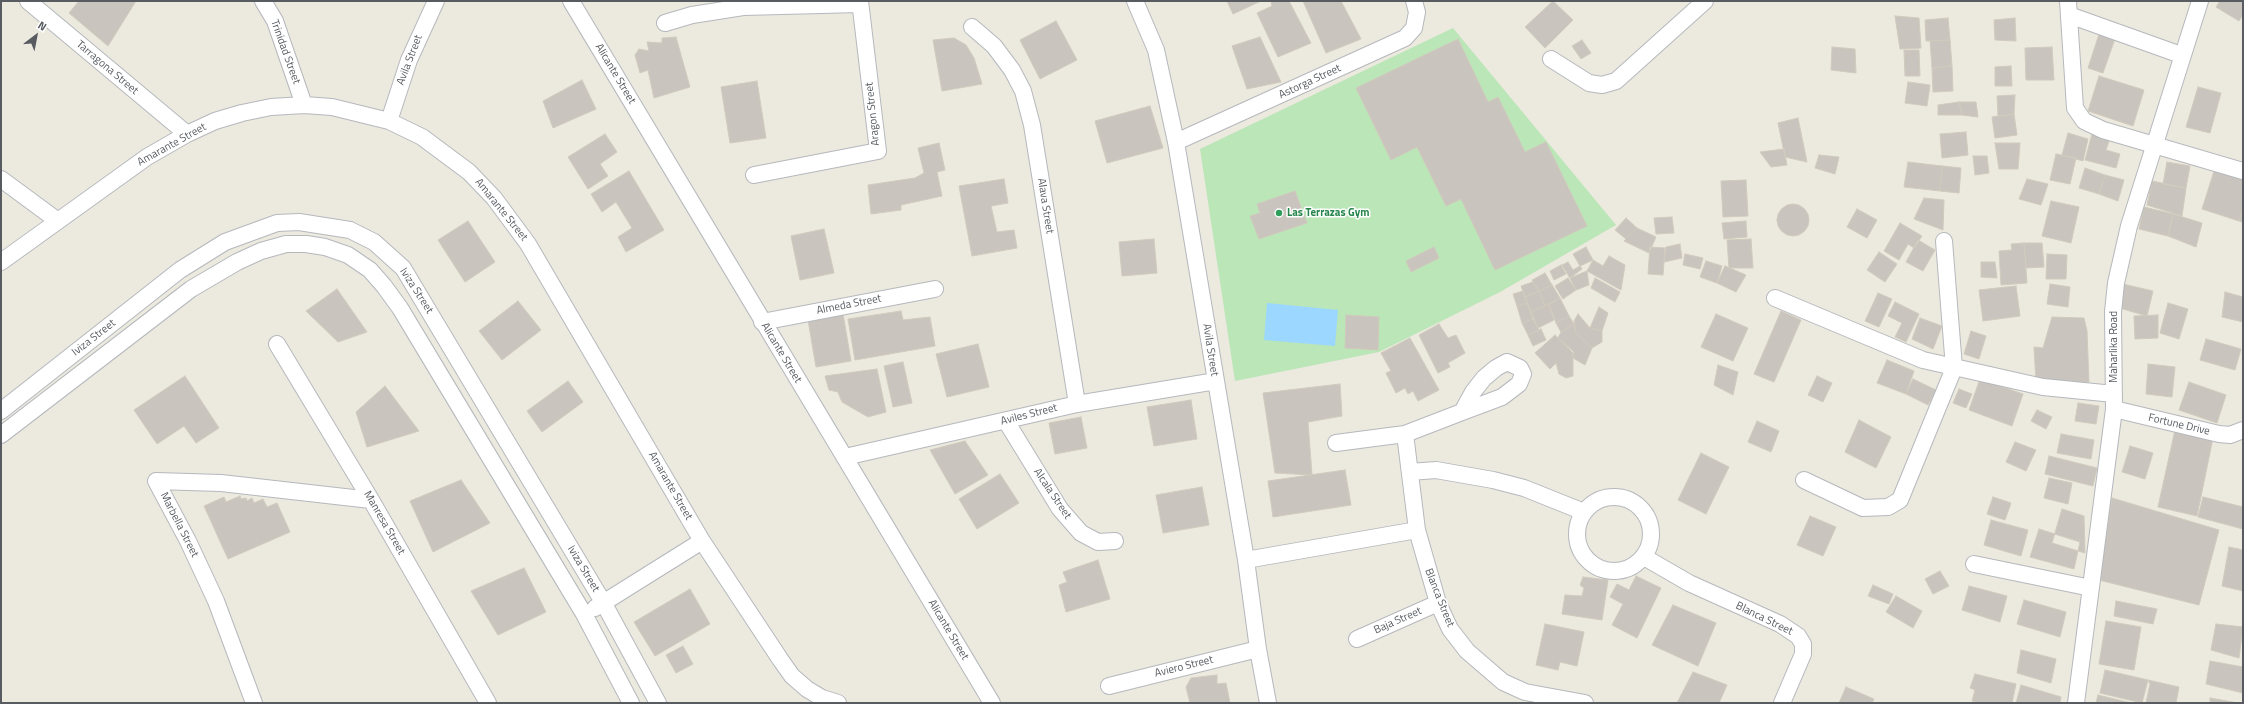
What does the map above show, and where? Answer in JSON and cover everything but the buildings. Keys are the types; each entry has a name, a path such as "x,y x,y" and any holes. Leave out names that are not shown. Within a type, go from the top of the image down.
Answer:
{"street":[{"name":"Tarragona Street","path":"28,1 187,134"},
{"name":"Trinidad Street","path":"263,1 275,21 304,105"},
{"name":"Avila Street","path":"388,121 409,60 436,1"},
{"name":"Alicante Street","path":"572,1 762,322 845,457 992,703"},
{"name":"Avila Street","path":"1135,1 1156,50 1176,142 1246,560 1258,649 1268,703"},
{"name":"Astorga Street","path":"1176,142 1405,38 1414,28 1417,12 1414,1"},
{"path":"1551,59 1589,83 1602,85 1616,81 1705,1"},
{"name":"Maharlika Road","path":"2076,703 2114,401 2112,312 2116,282 2129,226 2155,145 2181,55 2200,1"},
{"path":"665,23 692,15 743,7 860,2"},
{"name":"Aragon Street","path":"754,175 878,151 860,2"},
{"path":"2181,55 2068,8 2075,108 2079,116 2084,121 2102,130 2243,170"},
{"name":"Alava Street","path":"972,27 994,46 1012,70 1023,91 1032,125 1077,404"},
{"name":"Amarante Street","path":"1,262 109,183 187,134 215,122 242,113 271,107 304,105 332,107 388,121 422,137 469,172 502,210 528,244 702,541 792,676 807,689 822,698 838,703"},
{"path":"1,179 58,221"},
{"name":"Iviza Street","path":"1,411 180,270 224,242 277,223 300,222 350,230 374,242 403,268 603,602 658,703"},
{"path":"1804,480 1863,508 1888,507 1900,500 1954,368 1944,241"},
{"name":"Iviza Street","path":"1,435 191,289 231,266 261,251 286,244 306,244 325,247 348,255 370,270 400,308 584,614 631,703"},
{"name":"Almeda Street","path":"762,322 935,288"},
{"name":"Fortune Drive","path":"1775,298 1923,360 1954,368 2114,401 2219,434 2230,435 2243,430"},
{"name":"Manresa Street","path":"277,344 371,500 488,703"},
{"name":"Aviles Street","path":"845,457 1077,404 1216,381"},
{"path":"1336,443 1405,434 1462,412"},
{"name":"Alcala Street","path":"1006,421 1060,509 1081,533 1098,542 1115,541"},
{"name":"Blanca Street","path":"1405,434 1417,530 1426,566 1438,603 1450,629 1467,651 1503,682 1525,692 1585,703"},
{"path":"1410,472 1436,470 1493,480 1524,488 1584,512"},
{"name":"Marbella Street","path":"254,703 216,601 188,541 156,481 221,483 371,500"},
{"path":"1605,497 1619,497 1636,505 1649,520 1652,532 1650,546 1644,557 1636,565 1625,570 1613,572 1602,570 1591,564 1583,556 1578,545 1576,533 1578,522 1584,512 1593,503 1605,497"},
{"path":"1246,560 1417,530"},
{"path":"584,614 702,541"},
{"name":"Blanca Street","path":"1644,557 1688,583 1780,624 1798,636 1803,644 1803,654 1782,703"},
{"path":"1974,564 2091,588"},
{"name":"Baja Street","path":"1357,639 1438,603"},
{"name":"Aviero Street","path":"1109,686 1258,649"}],"green space":[{"path":"1453,28 1616,225 1500,292 1379,352 1235,381 1200,149"}],"water":[{"path":"1267,303 1338,310 1335,346 1264,340"}],"place":[{"name":"Las Terrazas Gym","path":"1279,213"}]}
